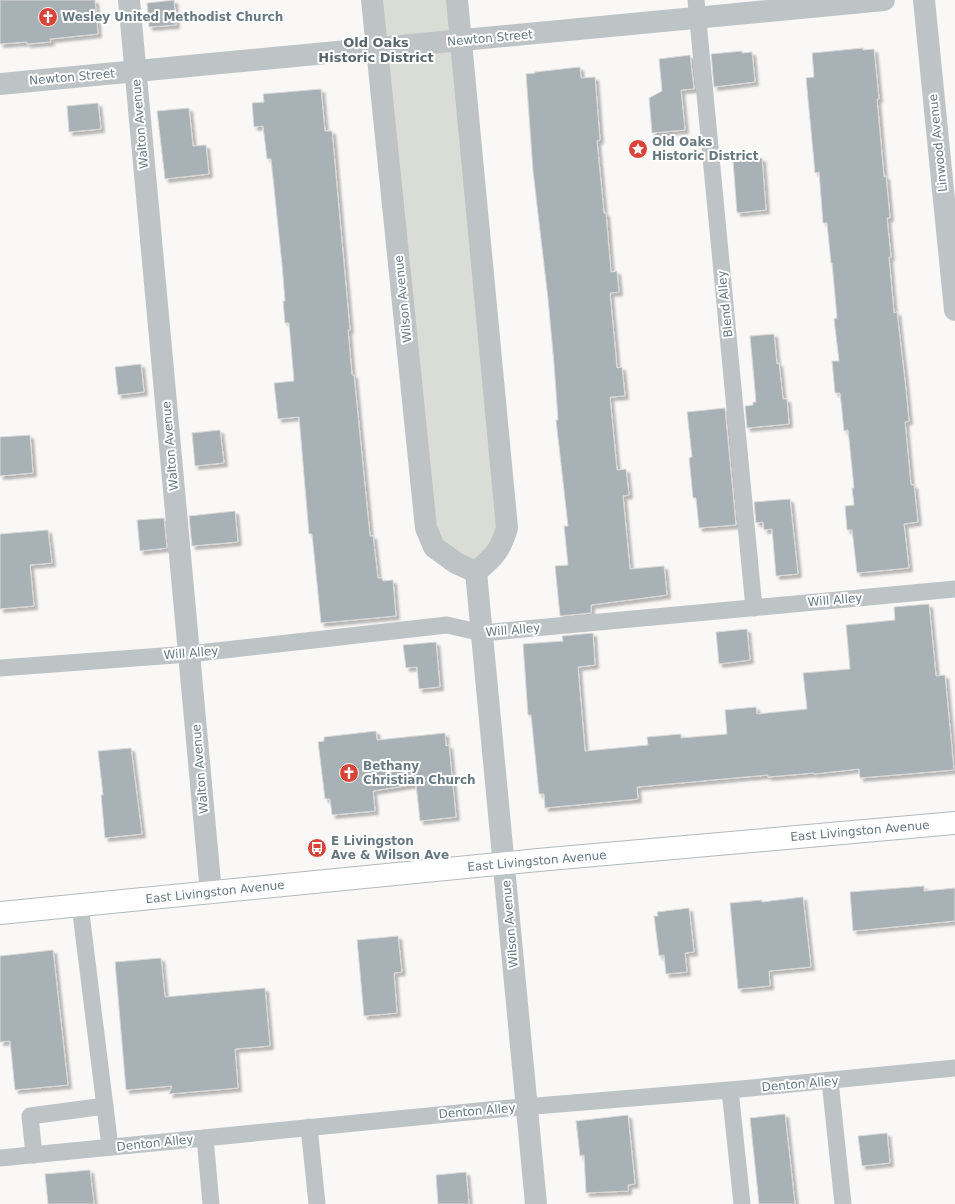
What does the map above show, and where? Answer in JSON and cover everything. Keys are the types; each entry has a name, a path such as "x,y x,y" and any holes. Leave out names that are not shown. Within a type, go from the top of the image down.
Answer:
{"main road":[{"name":"East Livingston Avenue","path":"0,913 505,864 955,823"}],"street":[{"name":"Walton Avenue","path":"129,0 211,893"},
{"name":"Wilson Avenue","path":"372,0 426,528 434,548 456,563 476,572 528,1106 536,1204"},
{"path":"457,0 507,528 502,544 492,558 476,572"},
{"name":"Newton Street","path":"0,84 461,40 696,9 884,0"},
{"name":"Linwood Avenue","path":"924,0 955,310"}],"lane":[{"name":"Blend Alley","path":"696,9 754,608"},
{"name":"Will Alley","path":"0,668 189,654 447,625 482,633 955,589"},
{"path":"80,906 110,1147"},
{"name":"Denton Alley","path":"0,1158 528,1106 730,1090 955,1068"},
{"path":"830,1081 842,1204"},
{"path":"730,1090 742,1204"},
{"path":"34,1155 30,1116 106,1106"},
{"path":"309,1127 317,1204"},
{"path":"205,1138 211,1204"}],"shaded area":[{"path":"376,0 451,0 502,533 476,570 436,547"}],"building":[{"name":"Wesley United Methodist Church","path":"0,0 95,0 98,34 50,39 51,42 0,44"},
{"path":"174,0 176,25 149,27 147,3"},
{"path":"863,48 863,50 874,49 884,177 886,176 890,218 887,218 894,313 897,312 909,421 905,422 911,485 914,485 918,522 904,524 909,568 857,573 852,530 847,530 845,506 854,505 852,488 854,488 848,430 844,431 840,393 835,393 832,361 839,361 834,319 837,318 832,263 827,223 823,223 819,172 815,173 806,78 814,77 812,53"},
{"path":"742,51 742,53 752,52 755,82 714,87 711,54"},
{"path":"690,55 694,89 681,90 685,130 652,133 649,98 662,91 659,59"},
{"path":"580,67 581,78 595,77 600,140 597,141 604,213 606,213 611,272 617,271 619,292 610,293 617,368 622,367 625,396 610,397 617,470 626,469 629,495 623,496 630,569 664,566 667,595 591,605 591,613 560,616 555,566 568,565 564,526 568,526 556,420 558,420 554,364 533,171 526,74"},
{"path":"321,89 325,131 332,131 350,330 348,330 352,375 354,375 370,536 373,536 378,578 382,578 383,581 393,580 396,616 321,623 312,534 309,534 299,417 278,419 274,383 294,381 289,323 285,323 282,265 271,159 267,159 263,126 254,127 252,103 264,102 263,94"},
{"path":"98,103 101,129 69,132 67,106"},
{"path":"189,108 193,146 206,145 209,174 165,179 157,111"},
{"path":"762,158 766,210 737,213 733,161"},
{"path":"774,334 783,399 787,399 789,424 747,428 745,406 753,405 753,402 756,402 750,336"},
{"path":"141,364 144,392 118,395 115,367"},
{"path":"725,408 736,525 699,528 696,498 693,498 689,458 692,457 687,412"},
{"path":"220,430 224,463 195,466 192,433"},
{"path":"30,435 33,473 0,476 0,437"},
{"path":"790,499 798,574 776,576 772,529 764,530 763,522 756,523 754,502"},
{"path":"235,511 238,542 192,546 189,516"},
{"path":"164,518 167,548 140,551 137,520"},
{"path":"48,530 52,563 30,565 34,606 0,609 0,534"},
{"path":"929,604 936,676 945,675 954,770 860,778 859,769 814,774 768,777 768,775 637,787 638,799 545,808 544,794 539,794 531,715 528,715 523,644 563,641 562,636 593,633 595,665 578,667 585,751 648,745 647,737 681,734 681,738 727,734 725,710 756,707 757,714 807,709 803,673 850,669 846,625 895,620 894,607"},
{"path":"747,629 750,660 719,664 716,632"},
{"path":"436,642 440,687 419,689 417,667 406,668 403,645"},
{"path":"376,731 377,740 445,733 446,746 449,745 456,817 420,821 416,784 373,791 375,811 332,815 330,799 325,799 318,742 324,741 324,737"},
{"path":"131,748 142,834 105,838 101,795 103,795 98,751"},
{"path":"924,886 924,891 955,888 955,921 853,931 850,892"},
{"path":"803,897 811,967 769,971 770,986 738,989 730,903 762,900 762,902"},
{"path":"689,908 694,952 685,953 687,972 666,974 664,955 659,956 654,916 658,916 657,912"},
{"path":"398,936 402,972 394,973 397,1013 364,1016 357,940"},
{"path":"53,950 68,1085 15,1090 10,1041 0,1042 0,956"},
{"path":"161,958 165,997 265,988 270,1046 235,1049 238,1088 169,1094 172,1086 126,1090 115,962"},
{"path":"785,1114 795,1204 759,1204 750,1118"},
{"path":"628,1115 635,1184 628,1185 628,1191 586,1193 584,1155 580,1156 576,1121"},
{"path":"887,1133 890,1163 862,1166 858,1136"},
{"path":"90,1170 94,1204 48,1204 45,1174"},
{"path":"466,1172 469,1204 438,1204 436,1175"}],"place":[{"name":"Wesley United Methodist Church","path":"48,17"},
{"name":"Old Oaks Historic District","path":"638,149"},
{"name":"Bethany Christian Church","path":"349,773"},
{"name":"E Livingston Ave & Wilson Ave","path":"317,848"}],"district":[{"name":"Old Oaks Historic District","path":"376,50"}]}
